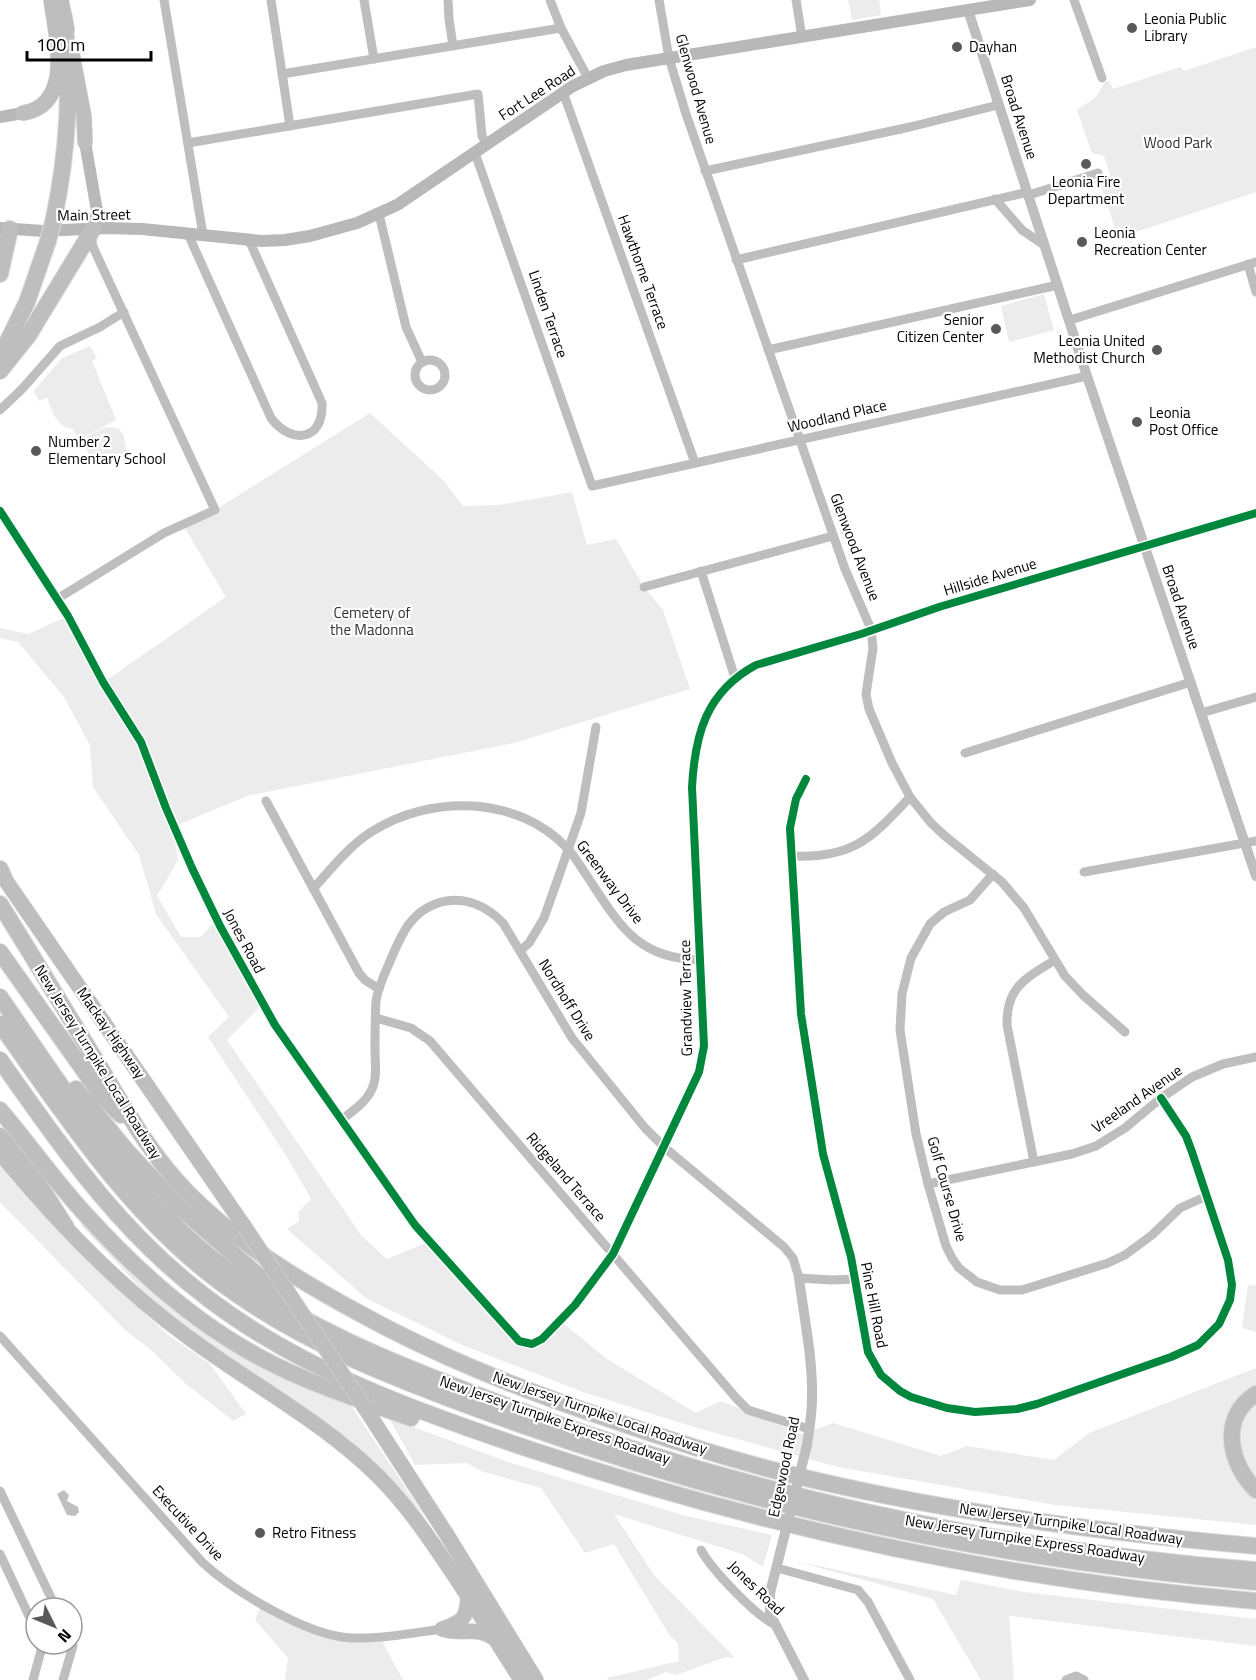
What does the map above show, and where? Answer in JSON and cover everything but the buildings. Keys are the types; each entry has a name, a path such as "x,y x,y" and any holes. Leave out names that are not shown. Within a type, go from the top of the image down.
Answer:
{"highway":[{"path":"48,218 55,150 58,73 51,0"},
{"path":"61,0 84,117 85,142"},
{"path":"0,357 30,295 48,218 63,172 68,118 68,65 64,17"},
{"path":"23,113 38,110 48,102 58,73"},
{"path":"0,274 5,228"},
{"path":"0,371 34,327 93,229"},
{"path":"0,334 42,241"},
{"name":"Mackay Highway","path":"1,873 303,1314 452,1542 536,1680"},
{"name":"New Jersey Turnpike Local Roadway","path":"0,904 139,1132 163,1166 203,1208 242,1240 290,1273 344,1305 412,1340 552,1400 735,1460 861,1491 955,1509 1068,1526 1256,1546"},
{"path":"0,917 26,958 49,983"},
{"path":"0,952 102,1096 139,1132"},
{"name":"New Jersey Turnpike Express Roadway","path":"0,997 114,1159 153,1204 180,1231 224,1268 272,1301 322,1329 469,1392 591,1436 683,1465 797,1495 901,1519 1012,1540 1134,1558 1256,1570"},
{"name":"New Jersey Turnpike Express Roadway","path":"0,1024 107,1171 171,1241 215,1278 262,1311 364,1364 470,1406 607,1454 821,1514 932,1538 1024,1554 1141,1571 1256,1582"},
{"path":"21,1028 45,1050 153,1179 191,1219 303,1314"},
{"path":"0,1033 24,1058"},
{"path":"0,1060 100,1196 153,1253 197,1290 247,1326 296,1354 381,1394 476,1431 553,1457 682,1496 876,1545 1073,1580 1166,1592 1256,1600"},
{"path":"0,1110 69,1196 116,1247 163,1290 223,1335 261,1358 318,1384 422,1421 476,1431"},
{"path":"0,1136 40,1186 66,1227"},
{"path":"0,1153 66,1227 154,1311 210,1353 303,1414 374,1472 414,1517 468,1595 521,1680"},
{"path":"1256,1394 1240,1409 1235,1418 1232,1435 1236,1462 1245,1478 1256,1490"},
{"path":"442,1629 464,1618 468,1595"},
{"path":"442,1629 455,1632 480,1631 496,1640"}],"main road":[{"name":"Fort Lee Road","path":"188,234 249,240 285,240 310,236 357,223 380,214 413,195 563,92 588,78 626,65 802,37 966,5 1030,0"},
{"path":"0,117 23,113"},
{"path":"85,142 97,211 93,229"},
{"name":"Main Street","path":"5,228 43,231 142,229 188,234"}],"street":[{"path":"164,0 203,235"},
{"path":"272,0 290,126"},
{"path":"364,0 374,59"},
{"path":"448,0 448,20 453,46"},
{"path":"550,0 561,28 588,78"},
{"name":"Glenwood Avenue","path":"659,0 669,58 705,171 833,536 871,629 873,648 866,693 869,709 891,763 910,797 931,823 993,874 1024,908 1055,960 1077,989 1125,1032"},
{"path":"796,0 802,37"},
{"path":"1074,0 1102,78"},
{"name":"Broad Avenue","path":"966,5 1087,376 1201,713 1251,842 1256,876"},
{"path":"282,74 561,28"},
{"name":"Hawthorne Terrace","path":"563,92 695,463"},
{"path":"188,143 478,94 482,136 487,145"},
{"path":"705,171 910,127 998,105"},
{"name":"Linden Terrace","path":"475,153 592,486"},
{"path":"736,260 1028,193 1098,173"},
{"path":"995,199 1022,230 1044,245"},
{"path":"380,214 406,327 422,362"},
{"path":"57,599 164,533 215,510 93,247 91,237 93,229"},
{"path":"188,234 271,418 276,425 290,435 309,434 319,424 322,403 249,240"},
{"path":"1070,320 1252,263 1256,292"},
{"path":"768,350 1058,285"},
{"path":"0,410 60,346 100,327 124,312"},
{"name":"Woodland Place","path":"592,486 1087,376"},
{"name":"Jones Road","path":"0,511 57,599 103,682 141,742 192,868 220,926 275,1025 415,1225 515,1336 526,1344"},
{"name":"Hillside Avenue","path":"735,678 756,665 1144,545 1256,513"},
{"path":"644,587 833,536"},
{"path":"701,571 735,678"},
{"name":"Grandview Terrace","path":"526,1344 538,1342 553,1328 575,1305 613,1254 699,1072 704,1046 692,787 693,763 702,727 710,710 721,692 735,678"},
{"path":"965,753 1191,682"},
{"path":"1201,713 1256,698"},
{"path":"520,951 529,943 544,918 569,850 585,799 596,727"},
{"name":"Pine Hill Road","path":"806,779 792,812 791,856 801,1014 823,1154 855,1279 868,1352 889,1383 911,1397 947,1407 975,1412 1017,1408 1036,1404 1172,1357 1187,1351 1210,1335 1230,1300 1232,1285 1228,1260 1186,1136 1161,1098"},
{"path":"791,856 825,856 855,845 877,831 910,797"},
{"path":"266,801 358,973 379,989"},
{"name":"Greenway Drive","path":"313,890 343,855 369,833 398,817 430,808 466,805 499,810 533,823 554,836 569,850 615,918 640,943 662,955 700,960"},
{"path":"1084,872 1251,842"},
{"name":"Golf Course Drive","path":"993,874 970,900 944,912 930,924 911,958 905,977 900,1013 900,1030 916,1134 946,1246 959,1268 977,1282 988,1287 1012,1291 1022,1290 1108,1263 1125,1255 1152,1235 1180,1208 1207,1196"},
{"name":"Nordhoff Drive","path":"341,1120 359,1107 374,1084 379,989 401,936 410,921 426,908 445,901 467,901 487,909 502,923 572,1038 645,1128 664,1147 784,1247 793,1258 799,1278"},
{"path":"1035,1162 1007,1025 1007,1015 1008,1006 1016,988 1032,974 1055,960"},
{"name":"Ridgeland Terrace","path":"376,1018 411,1028 430,1041 748,1410 809,1429"},
{"name":"Vreeland Avenue","path":"928,1184 1072,1154 1096,1146 1125,1128 1161,1098 1192,1077 1232,1061 1256,1057"},
{"path":"799,1278 855,1279"},
{"name":"Edgewood Road","path":"774,1624 770,1602 807,1445 812,1398 811,1371 799,1278"},
{"name":"Executive Drive","path":"0,1336 202,1562 234,1588 304,1625 336,1636 367,1637 442,1629"},
{"path":"0,1491 50,1596"},
{"name":"Jones Road","path":"702,1551 711,1564 758,1614 774,1624 804,1680"},
{"path":"0,1554 24,1605"},
{"path":"777,1568 858,1590 868,1602 910,1680"},
{"path":"33,1680 40,1656"},
{"path":"63,1680 70,1656"},
{"path":"1066,1680 1076,1676 1084,1680"}],"green space":[{"path":"848,0 879,0 881,15 852,20"},
{"name":"Wood Park","path":"1256,47 1256,192 1118,238 1099,179 1110,175 1104,156 1092,153 1077,110 1096,97 1105,82 1109,81 1113,89 1180,67 1184,71"},
{"path":"1044,294 1054,330 1009,342 1001,306"},
{"path":"90,346 97,358 92,361 116,420 78,440 73,429 62,425 55,418 47,397 39,401 34,391 62,358"},
{"name":"Cemetery of the Madonna","path":"370,413 443,480 463,506 499,505 572,492 587,545 616,539 644,587 663,610 690,689 514,743 247,796 173,827 178,860 157,896 181,937 201,937 212,924 263,1004 227,1040 361,1235 387,1259 430,1241 515,1336 532,1344 560,1321 607,1359 696,1413 721,1401 802,1434 833,1423 941,1456 967,1446 1054,1460 1089,1433 1256,1368 1256,1525 1055,1505 838,1467 694,1427 583,1392 462,1345 366,1298 287,1229 299,1221 298,1212 311,1199 287,1157 208,1037 229,1017 156,914 139,855 93,787 90,745 64,697 18,642 0,638 0,628 28,634 68,616 104,682 226,597 183,525 215,510"},
{"path":"105,427 118,428 123,434 127,452 94,465 83,441 84,438"},
{"path":"0,1163 78,1251 167,1334 210,1364 246,1414 233,1421 127,1332 0,1202"},
{"path":"80,1217 164,1299 348,1401 426,1518 383,1470 192,1332 147,1295 81,1225"},
{"path":"1248,1285 1256,1286 1256,1332 1242,1328"},
{"path":"389,1418 511,1463 686,1516 772,1535 763,1567 742,1554 614,1514 654,1575 735,1658 726,1657 676,1675 666,1672 647,1680 608,1680 607,1678 679,1661 678,1643 670,1636 614,1544 585,1553 541,1488 481,1471 467,1463 415,1465"},
{"path":"795,1561 956,1595 961,1580 1024,1592 1256,1619 1256,1646 1009,1616 1014,1680 981,1680 933,1599"},
{"path":"262,1603 320,1632 385,1636 383,1643 403,1680 285,1680 288,1658 255,1620"}],"shaded area":[{"path":"64,1490 69,1495 67,1501 78,1507 79,1512 75,1516 67,1515 57,1494"}],"cycle path":[{"path":"0,511 68,616 103,682 141,742 192,868 220,926 275,1025 415,1225 519,1341 532,1344 542,1339 575,1305 613,1254 699,1072 704,1046 692,787 700,732 706,716 725,688 756,665 861,634 939,607 1256,513"},
{"path":"806,779 796,799 790,828 801,1014 823,1154 851,1257 868,1352 881,1375 911,1397 947,1408 975,1412 1017,1409 1171,1357 1198,1345 1219,1324 1230,1300 1232,1285 1228,1260 1186,1136 1161,1098"}],"place":[{"name":"Leonia Public Library","path":"1132,28"},
{"name":"Dayhan","path":"957,47"},
{"name":"Leonia Fire Department","path":"1086,164"},
{"name":"Leonia Recreation Center","path":"1082,242"},
{"name":"Senior Citizen Center","path":"996,329"},
{"name":"Leonia United Methodist Church","path":"1157,350"},
{"name":"Leonia Post Office","path":"1137,422"},
{"name":"Number 2 Elementary School","path":"36,451"},
{"name":"Retro Fitness","path":"260,1533"}]}
